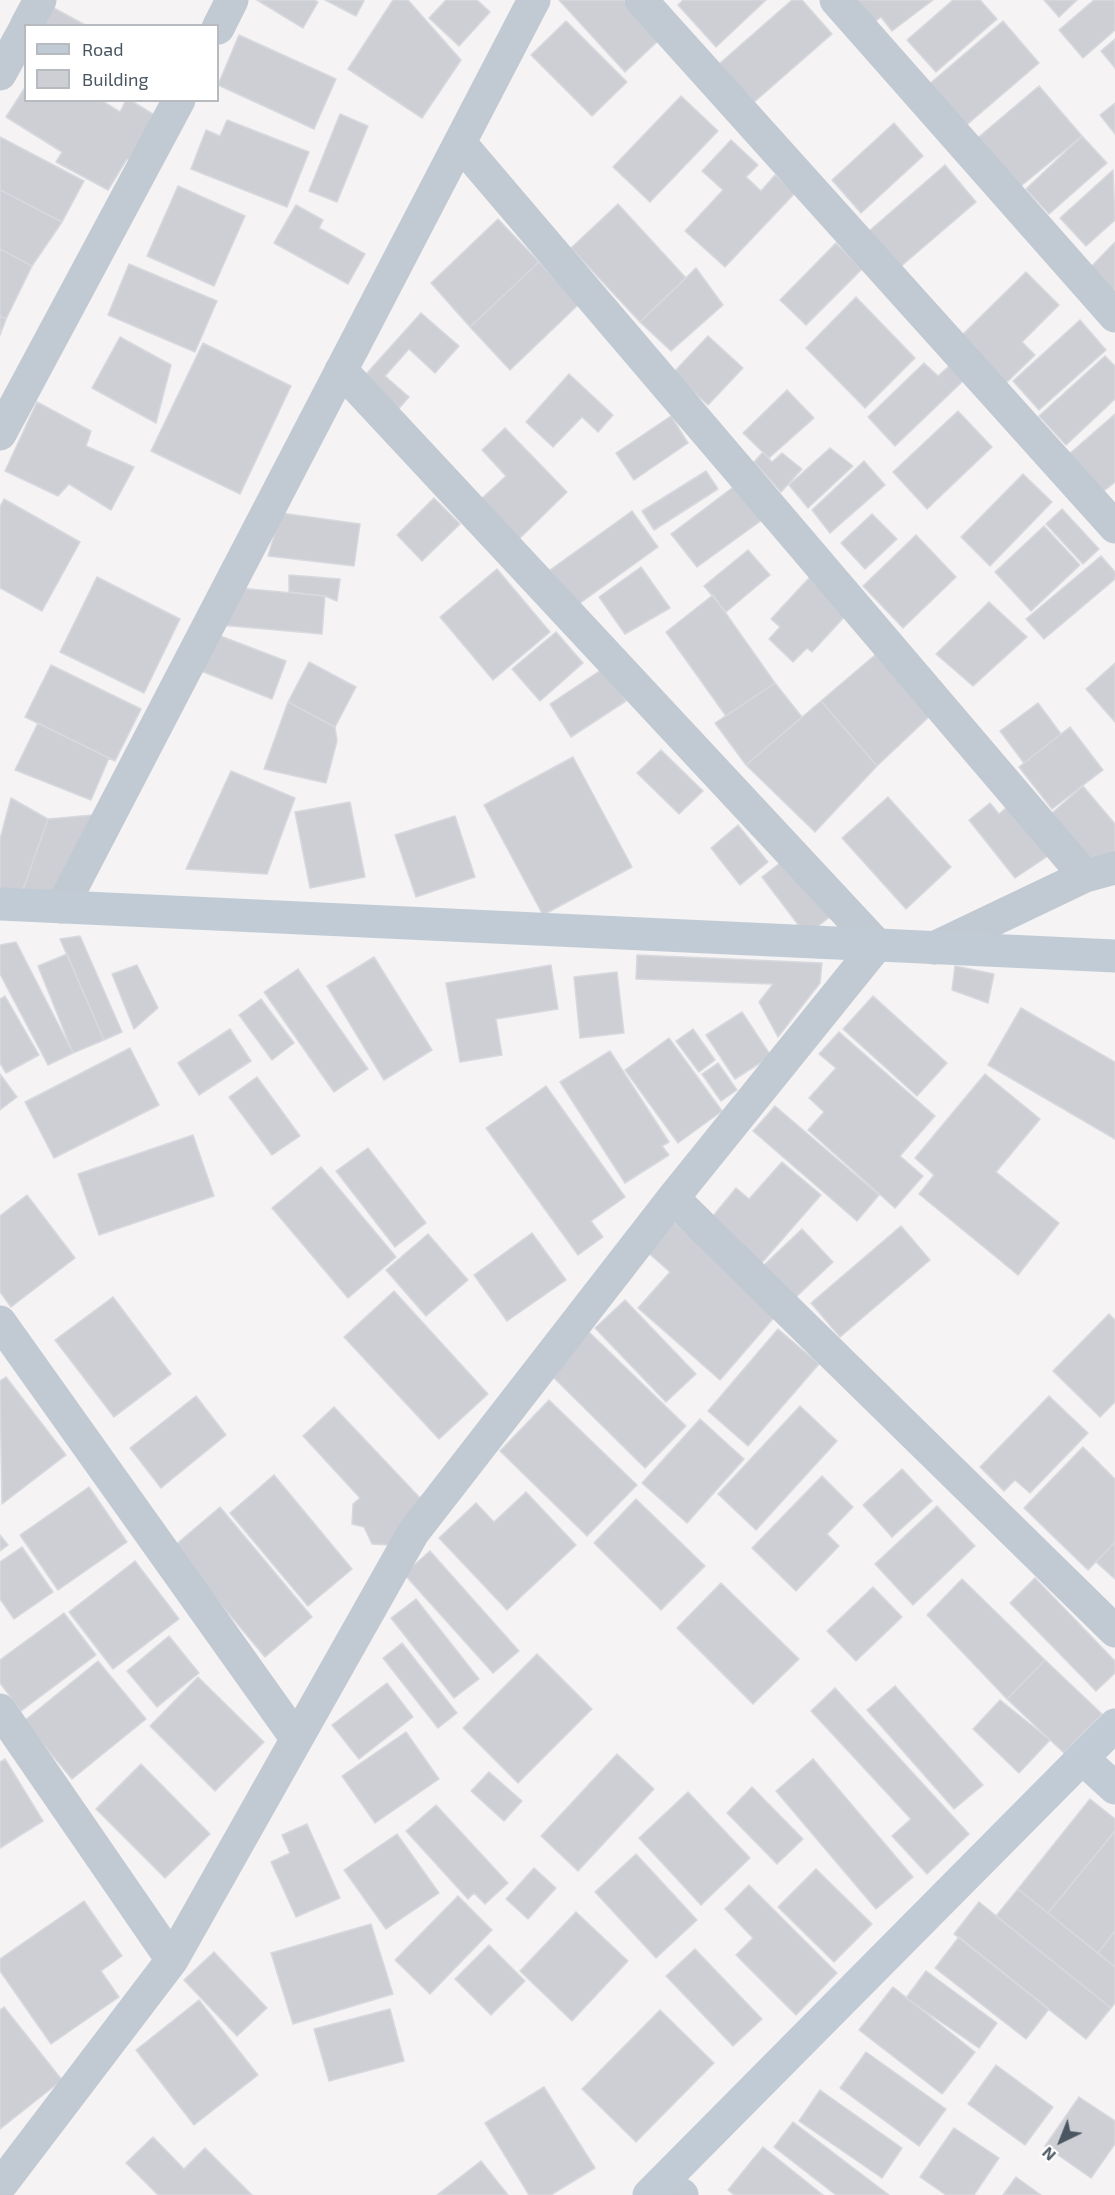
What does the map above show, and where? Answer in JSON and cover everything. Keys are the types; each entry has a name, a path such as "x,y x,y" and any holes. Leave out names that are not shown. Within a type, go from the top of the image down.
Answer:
{"street":[{"path":"27,24 40,0"},
{"path":"219,26 232,0"},
{"path":"62,907 534,0"},
{"path":"641,0 1115,527"},
{"path":"837,0 1115,316"},
{"path":"0,75 24,30"},
{"path":"0,434 177,102"},
{"path":"460,143 1100,872 934,948"},
{"path":"342,370 877,945"},
{"path":"0,904 1115,956"},
{"path":"0,2186 172,1960 413,1533 673,1198 877,945"},
{"path":"673,1198 1115,1631"},
{"path":"0,1322 296,1738"},
{"path":"0,1710 172,1960"},
{"path":"665,2191 1115,1725"},
{"path":"1082,1758 1115,1788"}],"building":[{"path":"257,0 314,0 318,2 303,28"},
{"path":"325,0 362,0 364,1 356,16"},
{"path":"393,0 408,0 461,60 422,118 348,69"},
{"path":"446,0 477,0 490,12 459,46 429,18"},
{"path":"559,0 623,0 660,39 625,72"},
{"path":"683,0 766,0 716,47 678,5"},
{"path":"792,0 802,0 832,34 753,103 719,64"},
{"path":"852,0 933,0 892,31 881,17 870,25"},
{"path":"953,0 980,0 997,19 936,72 907,40"},
{"path":"1044,0 1077,0 1059,17"},
{"path":"1094,0 1115,0 1115,30 1083,58 1059,30"},
{"path":"52,7 83,24 44,24"},
{"path":"566,21 627,82 592,116 531,55"},
{"path":"1003,21 1039,63 963,128 927,86"},
{"path":"239,35 336,79 314,129 219,85"},
{"path":"1115,39 1115,68 1101,51"},
{"path":"1039,86 1082,136 1016,190 974,141"},
{"path":"24,89 24,102 104,102 120,112 125,102 133,102 156,116 130,160 127,159 108,190 56,162 62,152 6,117"},
{"path":"681,96 718,131 650,202 613,167"},
{"path":"1115,103 1115,134 1100,115"},
{"path":"340,114 368,126 337,202 309,191"},
{"path":"227,120 309,152 287,207 191,169 206,130 220,136"},
{"path":"894,123 923,156 861,213 832,180"},
{"path":"1082,136 1107,163 1049,214 1026,189"},
{"path":"0,137 84,181 62,222 0,190"},
{"path":"731,140 758,165 746,177 761,191 775,175 795,193 725,267 685,231 723,190 702,171"},
{"path":"945,165 976,202 899,268 868,232"},
{"path":"1113,170 1115,220 1086,246 1060,218"},
{"path":"178,186 245,216 214,286 147,256"},
{"path":"0,190 62,222 32,266 0,249"},
{"path":"618,204 686,278 640,322 571,248"},
{"path":"296,205 323,220 319,228 365,254 348,284 274,243"},
{"path":"498,219 539,262 470,327 431,283"},
{"path":"1115,242 1115,304 1084,274"},
{"path":"836,243 862,269 806,325 780,300"},
{"path":"0,249 32,266 6,319 0,316"},
{"path":"539,262 579,304 510,370 470,327"},
{"path":"129,264 217,301 195,352 108,315"},
{"path":"696,268 723,305 671,351 640,322"},
{"path":"1026,272 1059,305 1022,342 1035,355 1005,384 959,338"},
{"path":"856,297 915,358 865,408 806,348"},
{"path":"421,313 459,346 435,373 409,349 385,376 409,397 394,414 359,382"},
{"path":"0,316 6,319 0,335"},
{"path":"1080,320 1106,350 1039,410 1013,381"},
{"path":"708,336 743,368 708,405 673,373"},
{"path":"120,337 171,365 156,423 92,388"},
{"path":"203,343 291,386 240,494 151,451"},
{"path":"1105,356 1115,366 1115,399 1066,445 1039,416"},
{"path":"924,363 938,376 949,366 963,381 895,446 868,417"},
{"path":"569,374 613,415 598,432 582,417 553,447 526,422"},
{"path":"787,390 814,418 769,458 743,433"},
{"path":"37,402 91,431 86,446 134,467 111,510 69,484 58,496 5,471"},
{"path":"958,411 992,447 927,509 893,472"},
{"path":"1115,414 1115,482 1099,495 1068,455"},
{"path":"671,416 688,443 634,480 616,453"},
{"path":"505,428 567,492 517,541 479,501 506,476 482,450"},
{"path":"830,448 853,466 808,508 789,485"},
{"path":"763,452 772,462 782,453 802,469 781,492 754,462"},
{"path":"864,461 885,485 830,533 812,510"},
{"path":"706,471 718,489 654,530 642,511"},
{"path":"1023,474 1052,502 990,566 961,537"},
{"path":"736,485 762,520 697,567 671,534"},
{"path":"434,498 460,524 422,561 397,535"},
{"path":"4,499 80,542 42,611 0,588 0,507"},
{"path":"1062,509 1099,549 1083,564 1046,524"},
{"path":"632,511 658,547 576,606 550,570"},
{"path":"281,513 360,524 354,566 268,556"},
{"path":"872,514 897,539 865,569 841,543"},
{"path":"1044,526 1080,565 1031,611 995,572"},
{"path":"916,535 956,577 903,628 863,586"},
{"path":"748,550 770,575 726,612 704,586"},
{"path":"1101,556 1115,572 1115,579 1044,639 1026,619"},
{"path":"641,567 670,608 625,634 599,597"},
{"path":"497,569 550,632 493,680 440,617"},
{"path":"289,575 340,579 337,601 325,596 289,592"},
{"path":"97,577 180,619 144,693 60,652"},
{"path":"809,578 847,614 812,652 807,648 793,662 769,639 780,627 771,619"},
{"path":"239,588 325,596 322,634 220,625"},
{"path":"713,595 775,683 726,716 666,632"},
{"path":"989,602 1027,637 973,686 936,654"},
{"path":"210,632 286,661 272,699 196,669"},
{"path":"556,632 583,663 540,701 512,669"},
{"path":"875,655 933,713 877,766 821,701"},
{"path":"309,662 356,687 335,727 288,702"},
{"path":"1115,663 1115,722 1086,689"},
{"path":"51,665 141,709 115,761 25,717"},
{"path":"604,668 626,701 571,737 550,704"},
{"path":"775,683 802,717 746,765 715,723"},
{"path":"821,701 877,766 815,832 746,765"},
{"path":"288,702 335,727 337,741 326,783 264,769"},
{"path":"1038,703 1061,734 1024,763 1000,731"},
{"path":"38,723 109,758 91,800 15,770"},
{"path":"1070,727 1103,770 1052,809 1019,767"},
{"path":"661,750 703,791 679,814 637,773"},
{"path":"573,757 632,867 543,915 484,805"},
{"path":"231,771 295,798 267,874 186,869"},
{"path":"1083,786 1115,824 1115,858 1100,871 1052,813"},
{"path":"888,797 951,867 906,909 842,838"},
{"path":"11,798 48,819 21,895 0,889 0,839"},
{"path":"350,802 365,877 310,888 295,812"},
{"path":"1013,802 1054,852 1015,878 969,820 990,803 999,814"},
{"path":"93,815 60,899 21,895 48,819"},
{"path":"455,816 475,877 416,897 395,835"},
{"path":"738,825 768,862 740,885 711,848"},
{"path":"789,856 834,914 806,935 762,877"},
{"path":"80,936 122,1032 104,1040 60,939"},
{"path":"16,942 73,1053 48,1065 0,974 0,945"},
{"path":"67,954 104,1040 73,1053 38,966"},
{"path":"637,955 822,963 820,983 778,1037 759,1002 773,984 636,979"},
{"path":"374,957 432,1050 384,1080 327,986"},
{"path":"137,965 158,1008 134,1029 112,974"},
{"path":"551,965 558,1009 496,1019 502,1055 460,1062 446,983"},
{"path":"955,966 994,974 988,1003 952,990"},
{"path":"298,969 368,1069 334,1092 264,992"},
{"path":"617,972 624,1033 580,1038 574,977"},
{"path":"5,996 39,1055 6,1073 0,1063 0,999"},
{"path":"873,996 947,1063 917,1096 843,1029"},
{"path":"261,999 294,1043 272,1060 239,1015"},
{"path":"1021,1008 1115,1062 1115,1139 988,1065"},
{"path":"742,1012 771,1056 735,1079 706,1035"},
{"path":"230,1029 251,1061 199,1095 178,1063"},
{"path":"693,1029 715,1060 699,1072 676,1041"},
{"path":"839,1032 935,1116 900,1156 923,1176 895,1208 808,1130 824,1112 809,1098 836,1068 819,1054"},
{"path":"669,1038 722,1111 678,1143 625,1070"},
{"path":"130,1048 159,1105 54,1158 25,1102"},
{"path":"610,1051 669,1142 662,1146 669,1155 625,1183 560,1082"},
{"path":"718,1063 737,1090 721,1101 702,1074"},
{"path":"0,1074 17,1097 0,1110"},
{"path":"985,1074 1040,1119 996,1172 1059,1223 1018,1275 919,1194 934,1175 915,1158"},
{"path":"257,1077 300,1136 272,1155 229,1097"},
{"path":"546,1086 625,1197 591,1221 603,1237 578,1255 486,1128"},
{"path":"775,1106 879,1195 857,1221 753,1131"},
{"path":"193,1135 214,1196 99,1235 78,1174"},
{"path":"368,1148 426,1223 395,1247 336,1171"},
{"path":"782,1162 821,1195 759,1266 708,1222 736,1188 749,1199"},
{"path":"321,1167 396,1257 348,1298 272,1208"},
{"path":"27,1195 75,1258 11,1307 0,1292 0,1216"},
{"path":"671,1220 778,1313 720,1380 638,1308 670,1272 645,1250"},
{"path":"901,1226 930,1260 840,1337 811,1303"},
{"path":"802,1229 833,1262 795,1298 764,1265"},
{"path":"532,1233 566,1280 507,1321 474,1275"},
{"path":"428,1234 468,1280 426,1316 386,1270"},
{"path":"394,1291 488,1394 439,1439 344,1337"},
{"path":"113,1297 171,1374 114,1417 55,1340"},
{"path":"625,1300 696,1374 666,1402 595,1328"},
{"path":"1109,1314 1115,1320 1115,1402 1100,1417 1053,1371"},
{"path":"778,1329 819,1364 748,1446 708,1411"},
{"path":"588,1331 686,1426 645,1468 548,1372"},
{"path":"6,1377 66,1455 2,1504 0,1381"},
{"path":"196,1396 226,1435 161,1488 130,1448"},
{"path":"1049,1396 1088,1433 1030,1493 1015,1480 1004,1491 980,1467"},
{"path":"549,1400 637,1485 587,1536 500,1451"},
{"path":"800,1406 837,1441 756,1530 718,1494"},
{"path":"334,1407 421,1499 390,1545 372,1544 364,1527 352,1524 353,1504 360,1498 303,1436"},
{"path":"700,1419 744,1459 687,1523 642,1483"},
{"path":"1083,1447 1115,1479 1115,1542 1088,1570 1024,1508"},
{"path":"902,1469 932,1501 892,1537 863,1505"},
{"path":"274,1475 352,1569 308,1606 230,1513"},
{"path":"822,1476 853,1507 827,1534 839,1546 796,1591 752,1548"},
{"path":"89,1487 127,1542 58,1590 20,1535"},
{"path":"526,1492 576,1545 507,1610 439,1538 476,1503 494,1522"},
{"path":"636,1499 705,1566 661,1610 594,1543"},
{"path":"937,1506 975,1546 913,1605 875,1564"},
{"path":"220,1507 312,1617 265,1657 173,1547"},
{"path":"0,1535 8,1545 0,1551"},
{"path":"1115,1542 1115,1579 1096,1562"},
{"path":"22,1547 53,1592 14,1619 0,1599 0,1562"},
{"path":"430,1551 519,1651 493,1673 404,1574"},
{"path":"135,1561 179,1619 113,1669 69,1612"},
{"path":"1035,1578 1115,1661 1115,1673 1096,1691 1010,1603"},
{"path":"962,1579 1045,1660 1007,1699 927,1615"},
{"path":"721,1583 799,1659 753,1704 677,1628"},
{"path":"873,1587 902,1617 856,1661 827,1631"},
{"path":"416,1599 479,1679 454,1698 391,1618"},
{"path":"64,1613 96,1655 21,1711 0,1683 0,1660"},
{"path":"169,1636 199,1673 157,1707 127,1671"},
{"path":"402,1643 457,1713 438,1728 383,1658"},
{"path":"537,1654 592,1709 518,1783 463,1728"},
{"path":"1045,1660 1102,1714 1064,1753 1007,1699"},
{"path":"98,1661 146,1719 72,1779 24,1721"},
{"path":"198,1677 264,1742 215,1791 150,1726"},
{"path":"387,1683 413,1717 359,1759 332,1725"},
{"path":"895,1686 983,1785 954,1809 867,1710"},
{"path":"835,1688 969,1834 927,1874 892,1836 911,1819 811,1711"},
{"path":"1000,1700 1050,1740 1019,1773 973,1729"},
{"path":"406,1732 439,1779 375,1823 342,1776"},
{"path":"617,1754 654,1789 578,1871 541,1836"},
{"path":"5,1759 43,1821 0,1848 0,1762"},
{"path":"813,1759 913,1877 876,1909 776,1791"},
{"path":"141,1764 210,1834 165,1878 96,1809"},
{"path":"489,1772 522,1801 504,1821 471,1791"},
{"path":"752,1787 803,1839 777,1864 727,1813"},
{"path":"688,1792 750,1858 701,1905 639,1838"},
{"path":"1090,1799 1115,1819 1115,1831 1048,1913 1018,1889"},
{"path":"436,1805 508,1883 485,1904 474,1893 468,1899 406,1831"},
{"path":"307,1824 340,1898 296,1917 271,1862 290,1853 282,1835"},
{"path":"1115,1831 1115,1931 1098,1953 1048,1913"},
{"path":"397,1834 439,1893 386,1929 344,1870"},
{"path":"636,1854 697,1920 656,1958 595,1892"},
{"path":"534,1868 556,1888 528,1919 506,1899"},
{"path":"816,1869 872,1924 834,1962 778,1907"},
{"path":"749,1885 837,1973 796,2015 736,1955 753,1938 725,1909"},
{"path":"1018,1889 1115,1967 1115,2003 1111,2008 996,1916"},
{"path":"458,1896 492,1930 430,1994 395,1960"},
{"path":"84,1901 122,1956 101,1971 119,1997 51,2044 0,1971 0,1959"},
{"path":"979,1902 1111,2008 1086,2039 954,1934"},
{"path":"576,1912 628,1961 572,2021 520,1971"},
{"path":"371,1924 393,1994 293,2024 271,1953"},
{"path":"1115,1931 1115,1967 1098,1953"},
{"path":"959,1937 1049,2009 1026,2039 935,1968"},
{"path":"489,1945 525,1981 491,2015 455,1979"},
{"path":"695,1949 762,2019 733,2046 666,1976"},
{"path":"214,1952 267,2008 237,2036 184,1980"},
{"path":"926,1971 997,2023 979,2048 906,1998"},
{"path":"893,1987 975,2052 942,2094 859,2030"},
{"path":"199,2000 258,2075 194,2125 136,2050"},
{"path":"4,2007 62,2080 0,2129 0,2010"},
{"path":"390,2009 404,2061 329,2081 314,2029"},
{"path":"660,2010 714,2063 636,2142 582,2089"},
{"path":"866,2052 946,2109 919,2146 840,2088"},
{"path":"996,2065 1053,2107 1025,2145 968,2104"},
{"path":"544,2087 595,2168 551,2195 529,2195 485,2123"},
{"path":"820,2090 902,2148 882,2178 799,2121"},
{"path":"1079,2097 1115,2121 1115,2144 1091,2178 1045,2146"},
{"path":"793,2122 889,2195 836,2195 774,2147"},
{"path":"954,2128 999,2158 974,2195 946,2195 920,2177"},
{"path":"153,2137 184,2169 205,2148 252,2195 158,2195 126,2163"},
{"path":"763,2147 823,2195 734,2195 728,2190"},
{"path":"481,2161 508,2195 437,2195"},
{"path":"1016,2177 1041,2195 1003,2195"}]}
